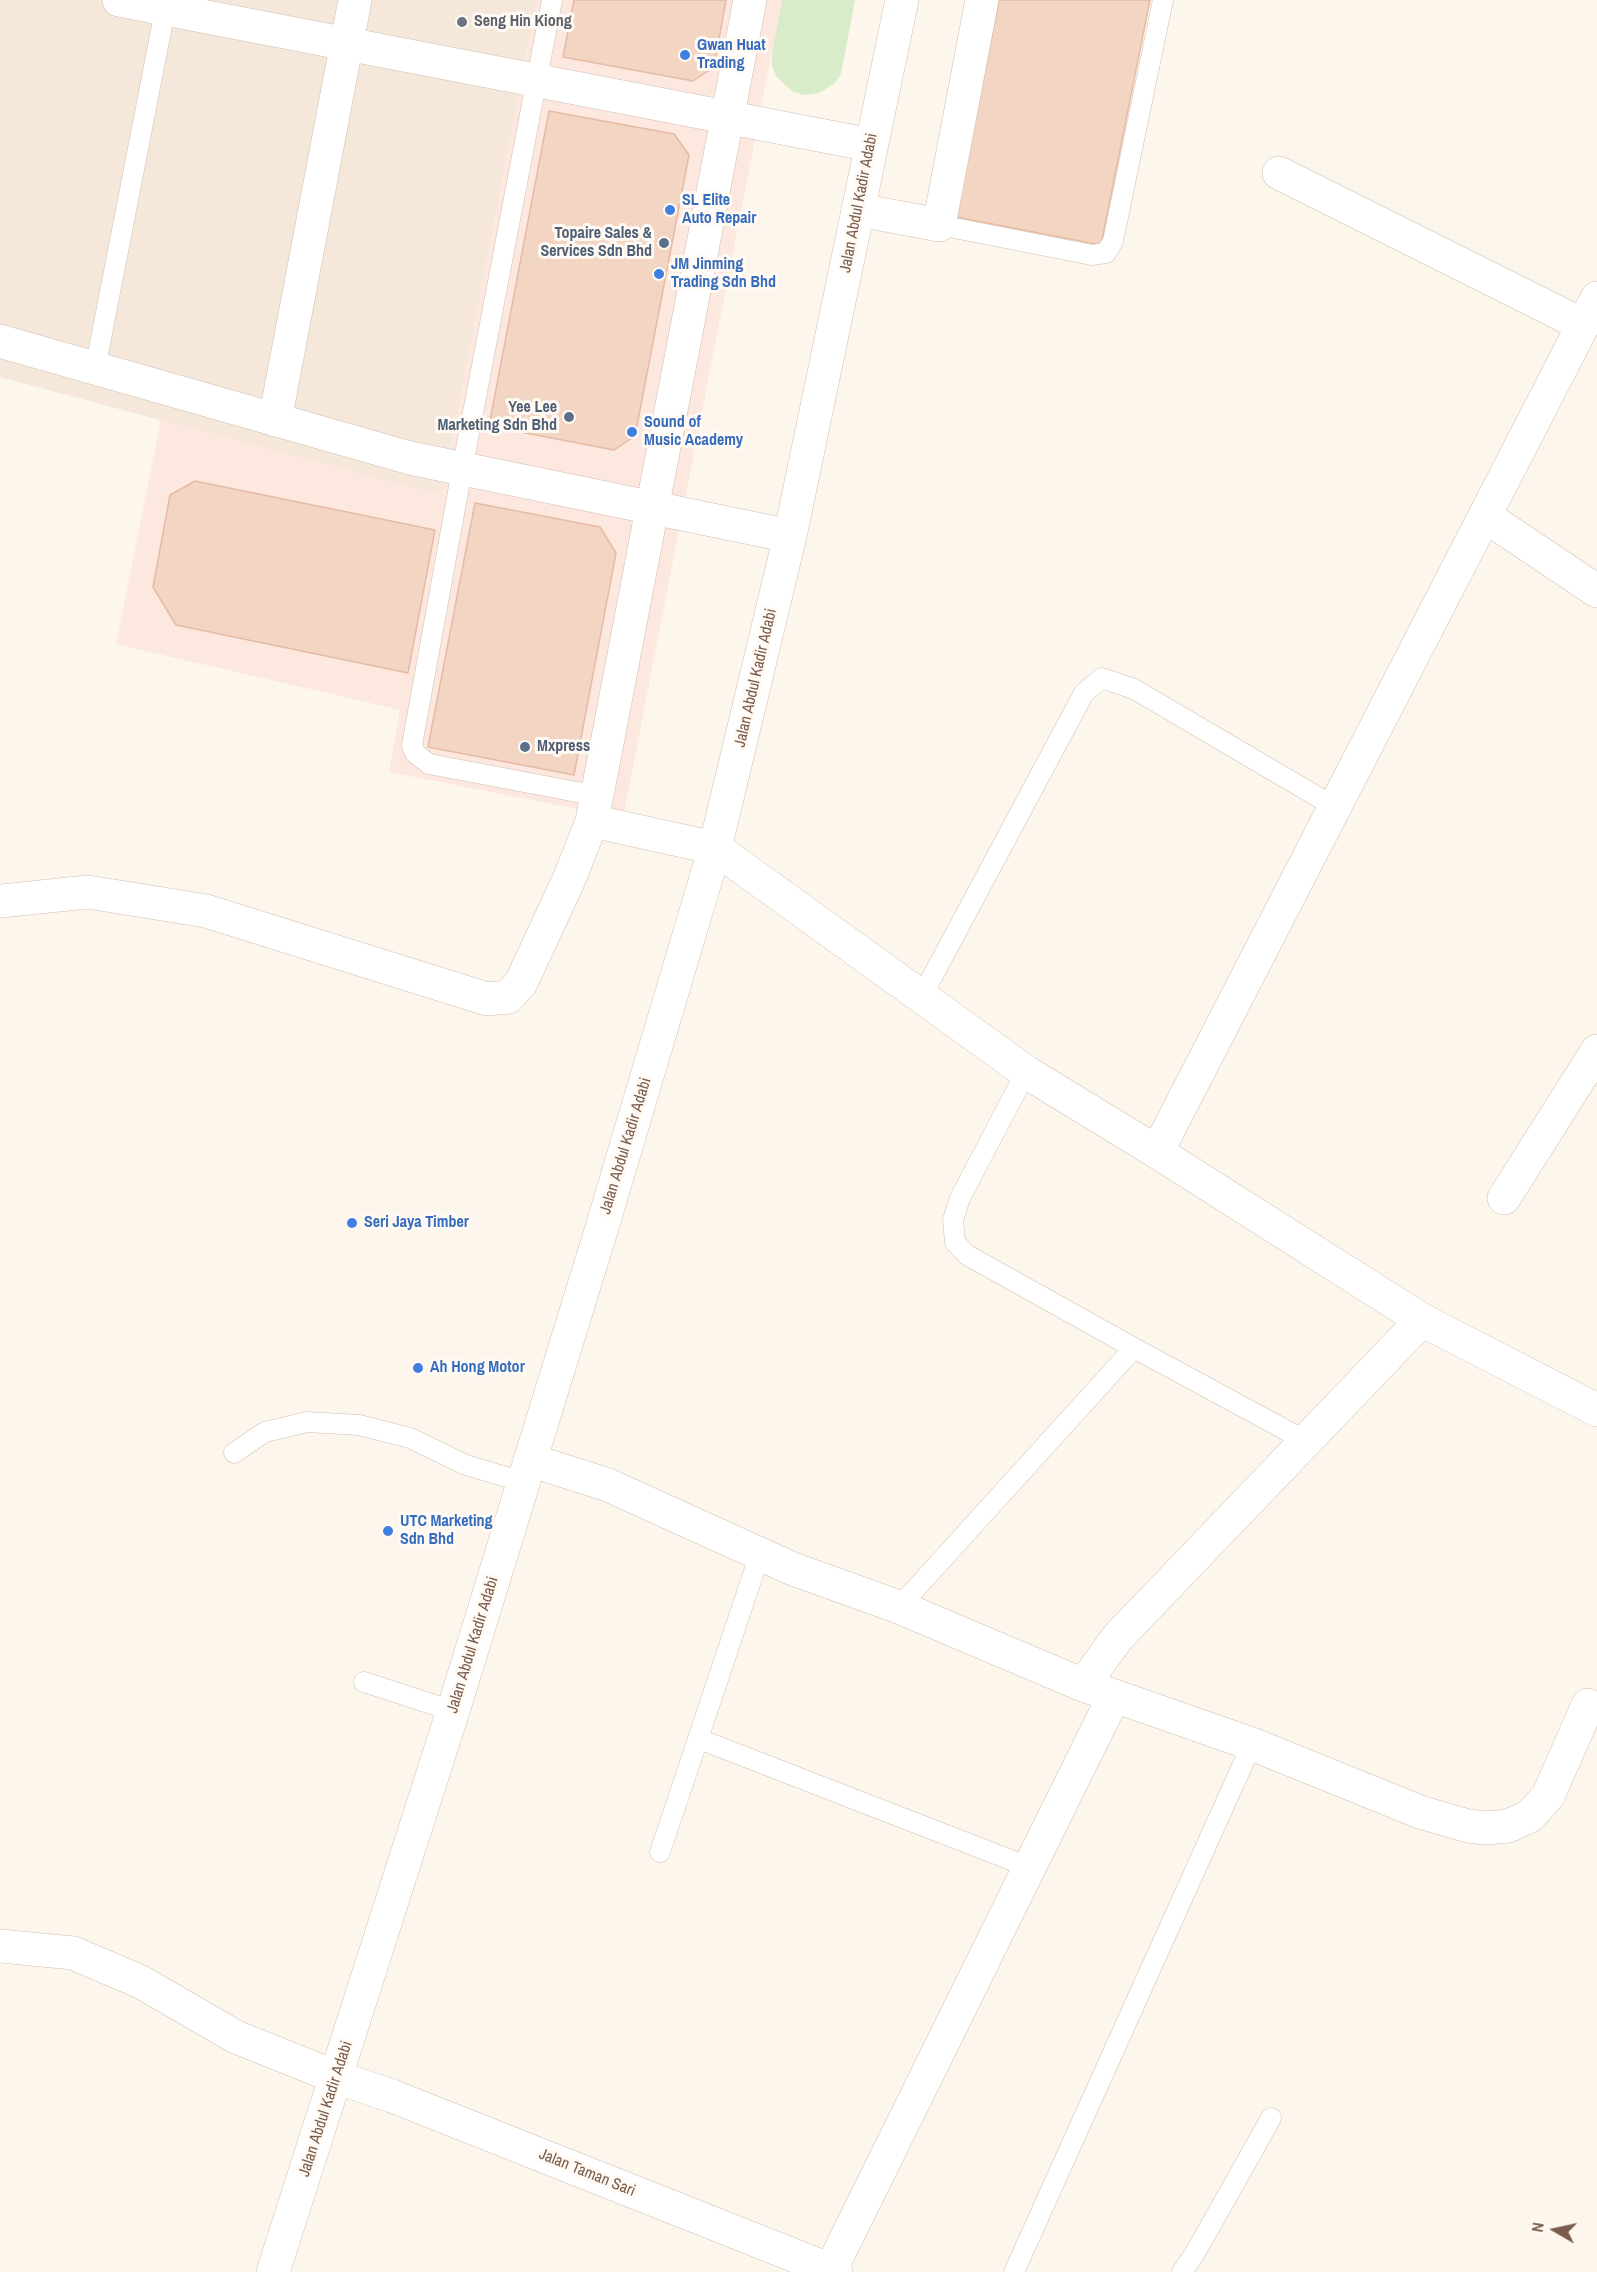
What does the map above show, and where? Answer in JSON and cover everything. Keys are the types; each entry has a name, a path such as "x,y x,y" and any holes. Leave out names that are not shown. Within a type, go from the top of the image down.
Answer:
{"street":[{"path":"119,0 166,4 347,44 871,145"},
{"path":"275,420 356,0"},
{"path":"0,901 88,892 206,911 487,999 508,997 520,983 570,877 595,808 750,0"},
{"name":"Jalan Abdul Kadir Adabi","path":"273,2272 453,1711 600,1234 715,848 790,536 902,0"},
{"path":"859,210 939,225 982,0"},
{"path":"1157,1152 1590,312 1279,173"},
{"path":"0,341 410,458 790,536"},
{"path":"1485,516 1597,591"},
{"path":"595,808 715,848 1026,1072 1422,1320 1597,1410"},
{"path":"1504,1198 1597,1051"},
{"path":"1083,1685 1118,1637 1422,1320"},
{"path":"526,1471 608,1485 793,1569 899,1607 1083,1685 1252,1744 1420,1812 1467,1826 1486,1828 1508,1826 1530,1816 1548,1796 1588,1705"},
{"path":"834,2271 1114,1696"},
{"name":"Jalan Taman Sari","path":"0,1946 73,1953 141,1982 236,2037 336,2078 392,2096 834,2271"}],"lane":[{"path":"552,0 412,735 415,753 429,764 595,808"},
{"path":"939,225 1092,255 1106,254 1113,241 1163,0"},
{"path":"95,369 166,4"},
{"path":"922,996 1084,693 1102,678 1134,689 1335,807"},
{"path":"1026,1072 960,1198 953,1220 955,1242 967,1255 1306,1441"},
{"path":"899,1607 1134,1348"},
{"path":"234,1454 265,1432 307,1422 359,1425 410,1438 466,1465 526,1471"},
{"path":"660,1852 760,1554"},
{"path":"364,1683 453,1711"},
{"path":"699,1739 1029,1867"},
{"path":"1014,2272 1252,1744"},
{"path":"1182,2272 1194,2255 1270,2118"}],"shaded area":[{"path":"0,0 537,0 442,496 0,377"},
{"path":"537,0 782,0 623,818 389,772 400,710 116,644 161,420 442,495"}],"green space":[{"path":"782,0 855,0 841,74 835,83 819,93 803,95 792,91 776,76 772,66 772,53"}],"building":[{"path":"574,0 726,0 714,67 693,81 563,57"},
{"path":"999,0 1150,0 1101,245 956,217"},
{"path":"549,111 674,134 689,155 635,436 614,450 489,426"},
{"path":"195,481 435,530 408,673 176,625 153,587 170,495"},
{"path":"475,503 600,527 616,553 574,775 428,747"}],"place":[{"name":"Seng Hin Kiong","path":"462,22"},
{"name":"Gwan Huat Trading","path":"685,55"},
{"name":"SL Elite Auto Repair","path":"670,210"},
{"name":"Topaire Sales & Services Sdn Bhd","path":"664,243"},
{"name":"JM Jinming Trading Sdn Bhd","path":"659,274"},
{"name":"Yee Lee Marketing Sdn Bhd","path":"569,417"},
{"name":"Sound of Music Academy","path":"632,432"},
{"name":"Mxpress","path":"525,747"},
{"name":"Seri Jaya Timber","path":"352,1223"},
{"name":"Ah Hong Motor","path":"418,1368"},
{"name":"UTC Marketing Sdn Bhd","path":"388,1531"}]}
